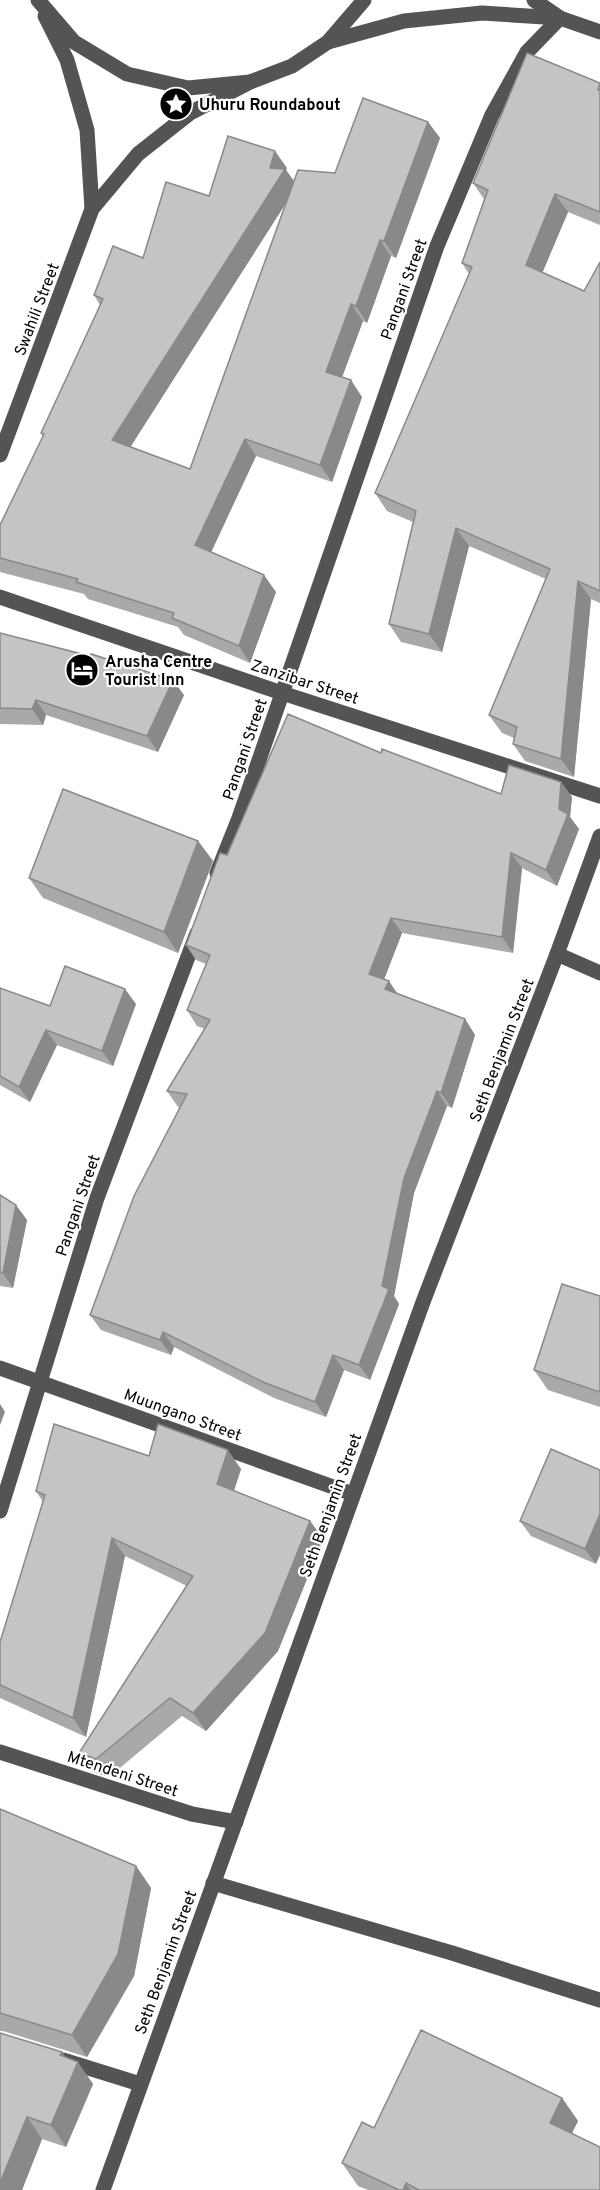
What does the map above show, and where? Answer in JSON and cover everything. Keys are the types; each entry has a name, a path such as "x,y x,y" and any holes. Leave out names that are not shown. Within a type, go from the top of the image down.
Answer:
{"street":[{"path":"37,0 74,42 127,74 188,88 250,82 292,66 328,42 364,0"},
{"name":"Swahili Street","path":"37,0 67,60 87,130 92,209"},
{"path":"534,0 561,18 600,32"},
{"path":"328,42 404,21 482,13 561,18"},
{"name":"Pangani Street","path":"212,886 239,818 438,246 492,115 527,52 561,18"},
{"name":"Swahili Street","path":"0,455 92,209 138,154 190,113 250,82"},
{"name":"Zanzibar Street","path":"0,597 282,693 600,796"},
{"name":"Seth Benjamin Street","path":"103,2190 423,1302 600,836"},
{"name":"Pangani Street","path":"0,1510 98,1198 201,920"},
{"path":"557,954 600,973"},
{"name":"Muungano Street","path":"0,1368 353,1494"},
{"name":"Mtendeni Street","path":"0,1752 192,1814 236,1822"},
{"path":"213,1883 453,1953 600,2000"},
{"path":"43,2054 140,2084"}],"building":[{"path":"527,53 600,83 598,90 600,90 600,212 555,194 526,265 584,291 600,262 600,591 578,581 561,759 513,744 517,727 489,715 550,569 456,528 429,634 389,624 416,511 375,493 472,267 462,263 488,190 473,183"},
{"path":"363,98 428,122 384,241 380,240 356,306 351,304 326,372 351,380 320,465 245,439 195,545 264,575 239,646 172,618 174,613 76,582 78,579 0,558 0,525 44,434 41,433 103,299 94,295 113,246 143,258 166,182 209,196 228,136 275,151 270,168 285,169 112,440 190,469 298,170 335,173"},
{"path":"0,633 90,656 91,654 173,680 147,736 36,700 32,709 0,708"},
{"path":"288,714 381,753 382,749 501,794 509,765 561,782 559,809 568,814 546,870 511,853 502,937 391,918 369,974 389,981 385,989 465,1019 441,1093 437,1091 404,1178 382,1286 389,1289 359,1365 333,1355 315,1402 263,1382 163,1332 160,1340 90,1315 134,1196 187,1094 167,1091 210,1020 187,1010 210,955 186,945 220,853 227,855"},
{"path":"63,789 198,841 164,932 29,878"},
{"path":"65,966 125,989 102,1051 46,1030 19,1087 0,1076 0,988 50,1006"},
{"path":"0,1195 16,1205 3,1273 0,1272"},
{"path":"562,1284 600,1296 600,1392 534,1370"},
{"path":"54,1424 149,1456 158,1424 228,1450 217,1484 310,1521 265,1633 193,1713 170,1698 96,1759 79,1753 193,1576 112,1538 73,1718 0,1685 0,1642 45,1495 36,1491"},
{"path":"551,1449 600,1470 600,1514 585,1549 520,1521"},
{"path":"0,1809 136,1866 118,1954 72,2035 0,2013"},
{"path":"421,2030 562,2098 550,2123 600,2147 600,2190 419,2190 406,2183 403,2190 399,2190 342,2163 362,2122 374,2128"},
{"path":"0,2033 62,2052 60,2055 78,2062 51,2125 27,2117 0,2183"}],"place":[{"name":"Uhuru Roundabout","path":"176,104"},
{"name":"Arusha Centre Tourist Inn","path":"82,670"}]}
